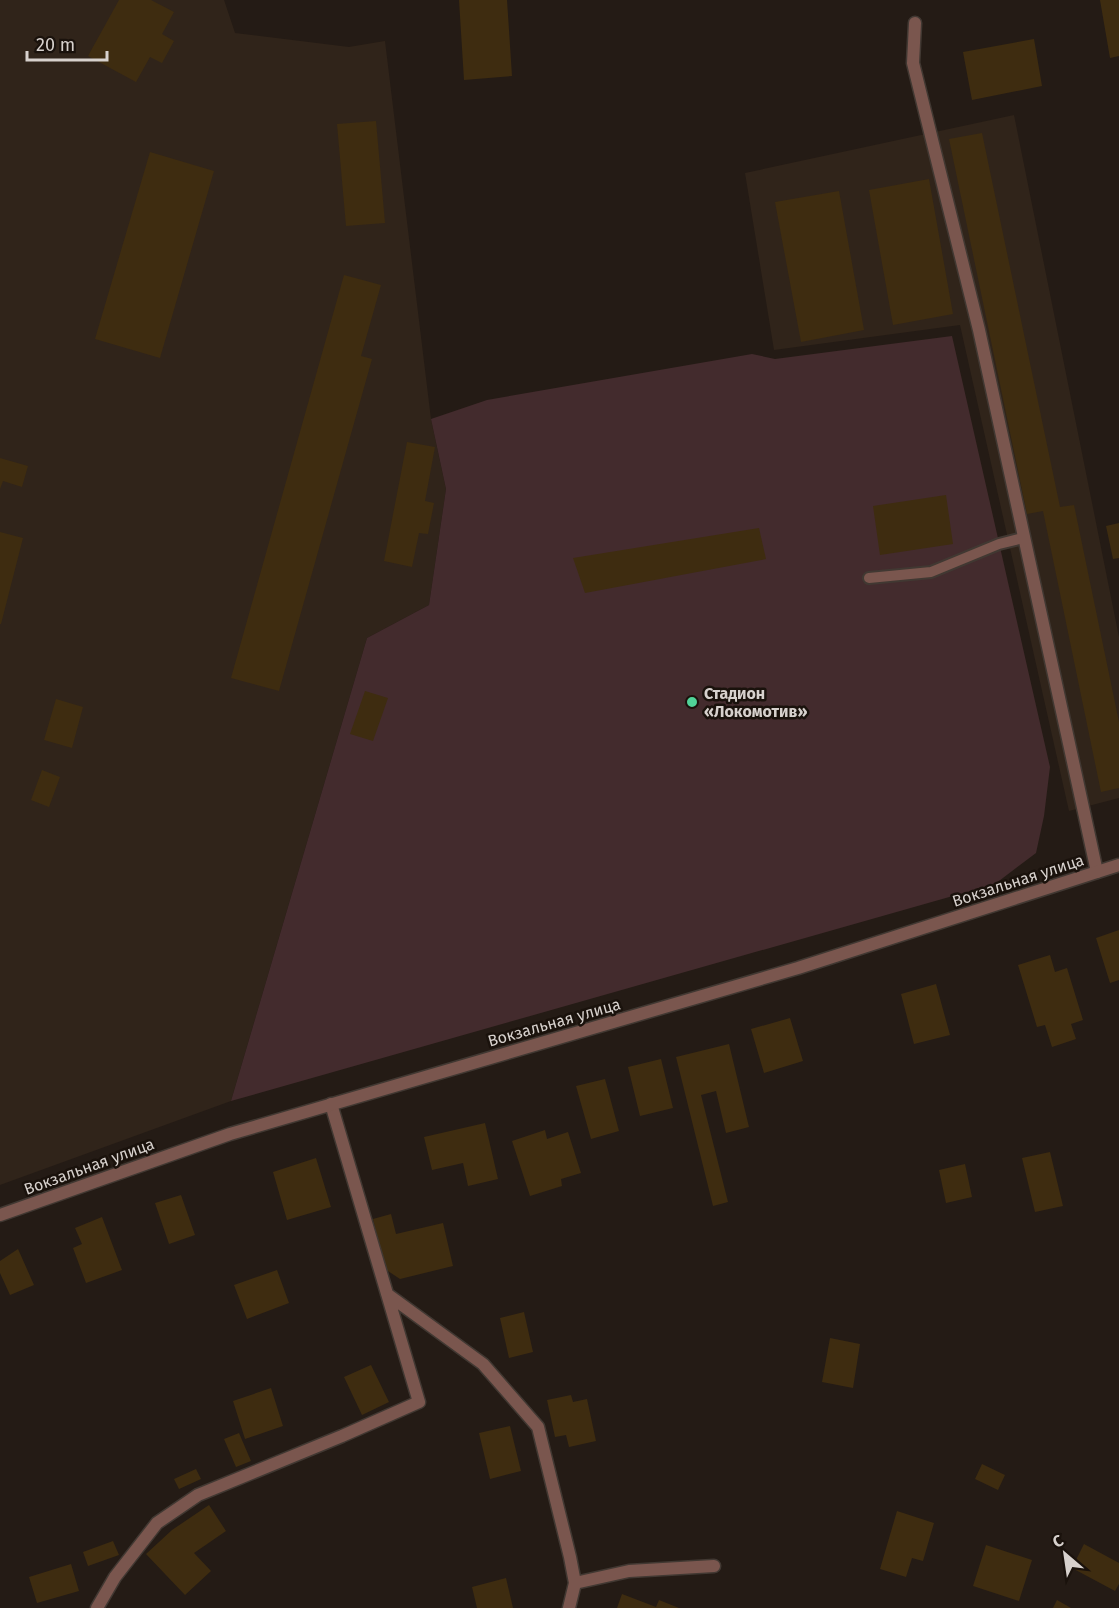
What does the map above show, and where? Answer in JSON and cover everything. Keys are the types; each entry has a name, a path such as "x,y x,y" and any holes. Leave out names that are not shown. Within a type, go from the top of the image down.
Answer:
{"street":[{"path":"915,23 913,63 979,330 1097,872"},
{"name":"Вокзальная улица","path":"0,1215 230,1134 798,968 1119,865"},
{"path":"97,1608 115,1577 157,1523 198,1495 419,1402 331,1104"},
{"path":"387,1294 483,1364 538,1427 575,1583 569,1608"},
{"path":"575,1583 629,1571 714,1566"}],"lane":[{"path":"869,578 931,572 999,544 1023,538"}],"shaded area":[{"path":"0,0 224,0 235,33 349,47 385,41 431,419 446,489 429,605 367,638 231,1101 0,1185"},
{"path":"1014,115 1119,637 1119,798 1069,811 960,325 774,350 745,173"},
{"name":"Стадион «Локомотив»","path":"952,336 1050,767 1044,816 1036,853 995,884 231,1101 367,638 429,605 446,489 431,419 487,400 752,354 775,359"}],"building":[{"path":"119,0 151,0 174,12 162,34 174,41 162,63 150,57 136,82 88,56"},
{"path":"459,0 507,0 512,76 464,80"},
{"path":"1100,0 1119,0 1119,56 1110,58"},
{"path":"1034,39 1042,86 972,100 963,52"},
{"path":"376,121 385,223 346,226 337,124"},
{"path":"982,133 1060,507 1074,505 1119,722 1119,788 1101,792 1043,511 1027,514 949,139"},
{"path":"150,152 214,171 160,358 95,339"},
{"path":"929,179 953,314 893,325 869,190"},
{"path":"839,191 864,330 801,342 775,202"},
{"path":"344,275 381,285 361,356 372,359 279,691 231,678"},
{"path":"407,442 435,447 425,501 434,503 428,534 419,533 412,567 384,561"},
{"path":"0,458 28,466 22,487 3,481 0,489"},
{"path":"946,495 953,544 880,555 873,506"},
{"path":"1119,523 1119,558 1113,559 1106,526"},
{"path":"759,528 766,559 585,593 573,558"},
{"path":"0,532 23,538 1,624 0,624"},
{"path":"365,691 388,698 373,741 350,734"},
{"path":"56,699 83,707 72,748 44,740"},
{"path":"42,770 60,777 49,807 31,800"},
{"path":"1119,930 1119,980 1110,983 1096,938"},
{"path":"1050,955 1055,972 1067,968 1083,1020 1071,1024 1076,1039 1052,1047 1045,1025 1037,1027 1018,965"},
{"path":"936,984 950,1035 914,1044 901,994"},
{"path":"790,1018 803,1061 764,1073 751,1029"},
{"path":"729,1044 749,1127 726,1133 716,1091 701,1095 728,1202 713,1206 676,1057"},
{"path":"661,1059 673,1108 640,1116 628,1067"},
{"path":"605,1079 619,1131 591,1139 576,1086"},
{"path":"485,1123 498,1179 468,1186 463,1163 432,1170 424,1137"},
{"path":"545,1130 547,1139 568,1132 581,1173 561,1179 562,1186 530,1196 512,1141"},
{"path":"1050,1152 1063,1206 1035,1212 1022,1158"},
{"path":"316,1158 331,1207 287,1220 273,1172"},
{"path":"965,1164 972,1197 946,1203 939,1170"},
{"path":"181,1195 195,1235 169,1244 155,1203"},
{"path":"391,1214 396,1234 443,1223 453,1266 400,1279 385,1269 373,1219"},
{"path":"102,1217 122,1270 86,1283 73,1248 82,1244 75,1228"},
{"path":"18,1249 34,1285 10,1295 0,1273 0,1261"},
{"path":"277,1270 289,1303 247,1319 234,1285"},
{"path":"524,1312 533,1352 509,1358 500,1318"},
{"path":"830,1338 860,1344 853,1388 822,1382"},
{"path":"371,1365 389,1402 362,1415 344,1377"},
{"path":"271,1388 283,1426 245,1439 233,1401"},
{"path":"571,1395 573,1402 587,1399 596,1441 569,1447 566,1435 555,1437 547,1400"},
{"path":"510,1426 521,1471 490,1479 479,1433"},
{"path":"239,1433 251,1461 236,1467 224,1439"},
{"path":"982,1464 1005,1475 998,1490 975,1479"},
{"path":"196,1469 201,1479 179,1489 174,1479"},
{"path":"209,1505 226,1531 194,1553 211,1571 185,1595 146,1554 172,1530"},
{"path":"897,1511 934,1523 923,1561 912,1558 906,1577 880,1569"},
{"path":"113,1541 119,1555 88,1566 83,1552"},
{"path":"1084,1544 1119,1563 1119,1584 1115,1591 1072,1568"},
{"path":"986,1545 1032,1560 1019,1601 973,1586"},
{"path":"71,1564 79,1591 37,1603 29,1577"},
{"path":"506,1578 513,1608 477,1608 472,1587"},
{"path":"622,1594 656,1607 659,1600 679,1608 617,1608"},
{"path":"1057,1600 1071,1608 1053,1608"}],"place":[{"name":"Стадион «Локомотив»","path":"692,702"}]}
